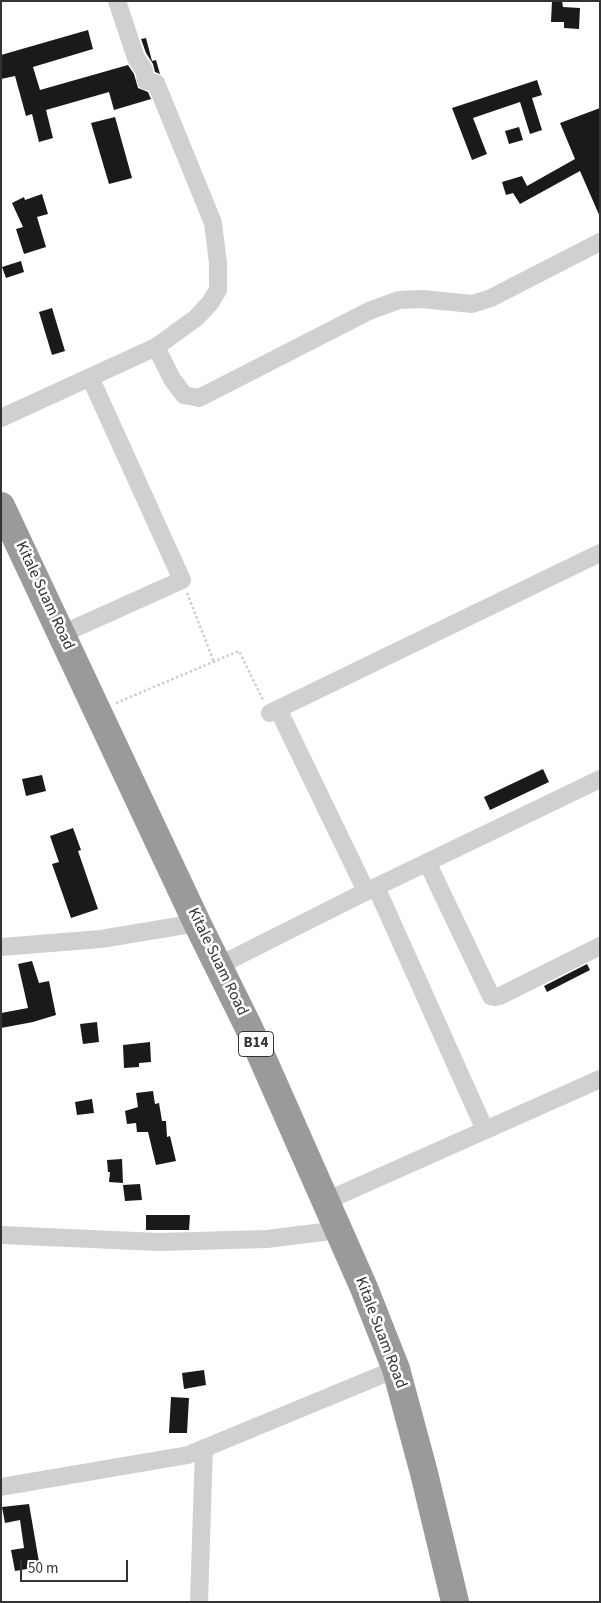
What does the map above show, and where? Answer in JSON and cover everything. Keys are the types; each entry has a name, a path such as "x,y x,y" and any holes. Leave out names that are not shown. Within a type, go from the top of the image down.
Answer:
{"highway":[{"name":"Kitale Suam Road","path":"1,506 248,1028 339,1230 396,1369 424,1472 455,1602"}],"street":[{"path":"1,418 156,347 196,318 210,303 218,290 218,263 214,224 156,83 146,81 144,70 136,58 117,1"},
{"path":"156,347 172,379 184,395 199,398 369,311 399,300 422,299 472,304 490,298 600,242"},
{"path":"62,634 182,580 90,377"},
{"path":"485,1130 371,889 274,711 600,553"},
{"path":"218,966 371,889 600,779"},
{"path":"427,862 491,996 500,996 600,946"},
{"path":"1,947 101,939 197,923"},
{"path":"326,1201 600,1079"},
{"path":"1,1235 159,1242 267,1239 339,1230"},
{"path":"1,1487 188,1455 396,1369"},
{"path":"199,1602 204,1448"}],"path":[{"path":"182,580 214,662"},
{"path":"98,710 239,651 274,711"}],"building":[{"path":"552,1 562,1 563,7 580,8 579,29 564,28 564,22 551,22"},
{"path":"88,30 93,49 33,67 40,90 128,65 134,74 138,88 148,92 151,99 114,110 109,92 46,110 53,138 39,142 32,114 26,116 15,76 1,79 1,55"},
{"path":"146,38 152,61 156,60 160,74 155,72 153,64 146,53 141,39"},
{"path":"537,80 542,95 532,98 542,130 530,134 520,102 473,118 487,154 472,160 452,108"},
{"path":"600,108 600,217 580,171 520,204 513,193 506,195 502,182 522,176 527,186 575,159 560,123"},
{"path":"115,117 132,178 109,184 91,123"},
{"path":"519,127 523,140 509,144 505,131"},
{"path":"42,194 48,214 37,217 46,247 24,254 16,229 23,227 12,203 24,197 25,200"},
{"path":"21,261 24,272 6,278 2,267"},
{"path":"52,308 65,351 52,355 39,312"},
{"path":"543,769 549,782 490,810 484,797"},
{"path":"42,775 46,791 26,796 22,779"},
{"path":"73,828 81,850 78,851 98,909 71,918 52,864 59,862 50,836"},
{"path":"32,961 39,983 49,981 56,1015 33,1022 1,1028 1,1013 28,1008 18,964"},
{"path":"587,964 590,970 547,992 544,986"},
{"path":"97,1022 99,1042 83,1044 80,1024"},
{"path":"150,1042 151,1062 139,1063 139,1067 124,1068 123,1045"},
{"path":"153,1091 155,1104 159,1103 162,1121 166,1121 167,1137 170,1136 176,1161 156,1165 148,1132 137,1132 136,1123 127,1124 125,1111 138,1107 136,1093"},
{"path":"92,1099 94,1113 77,1115 75,1102"},
{"path":"122,1159 123,1183 109,1182 110,1172 108,1172 107,1160"},
{"path":"140,1184 142,1200 125,1201 123,1185"},
{"path":"146,1215 190,1215 189,1230 146,1230"},
{"path":"204,1370 206,1385 184,1389 182,1373"},
{"path":"171,1397 189,1398 187,1433 169,1433"},
{"path":"29,1504 39,1562 27,1564 27,1569 15,1571 11,1550 24,1548 20,1520 5,1523 2,1507"}]}
